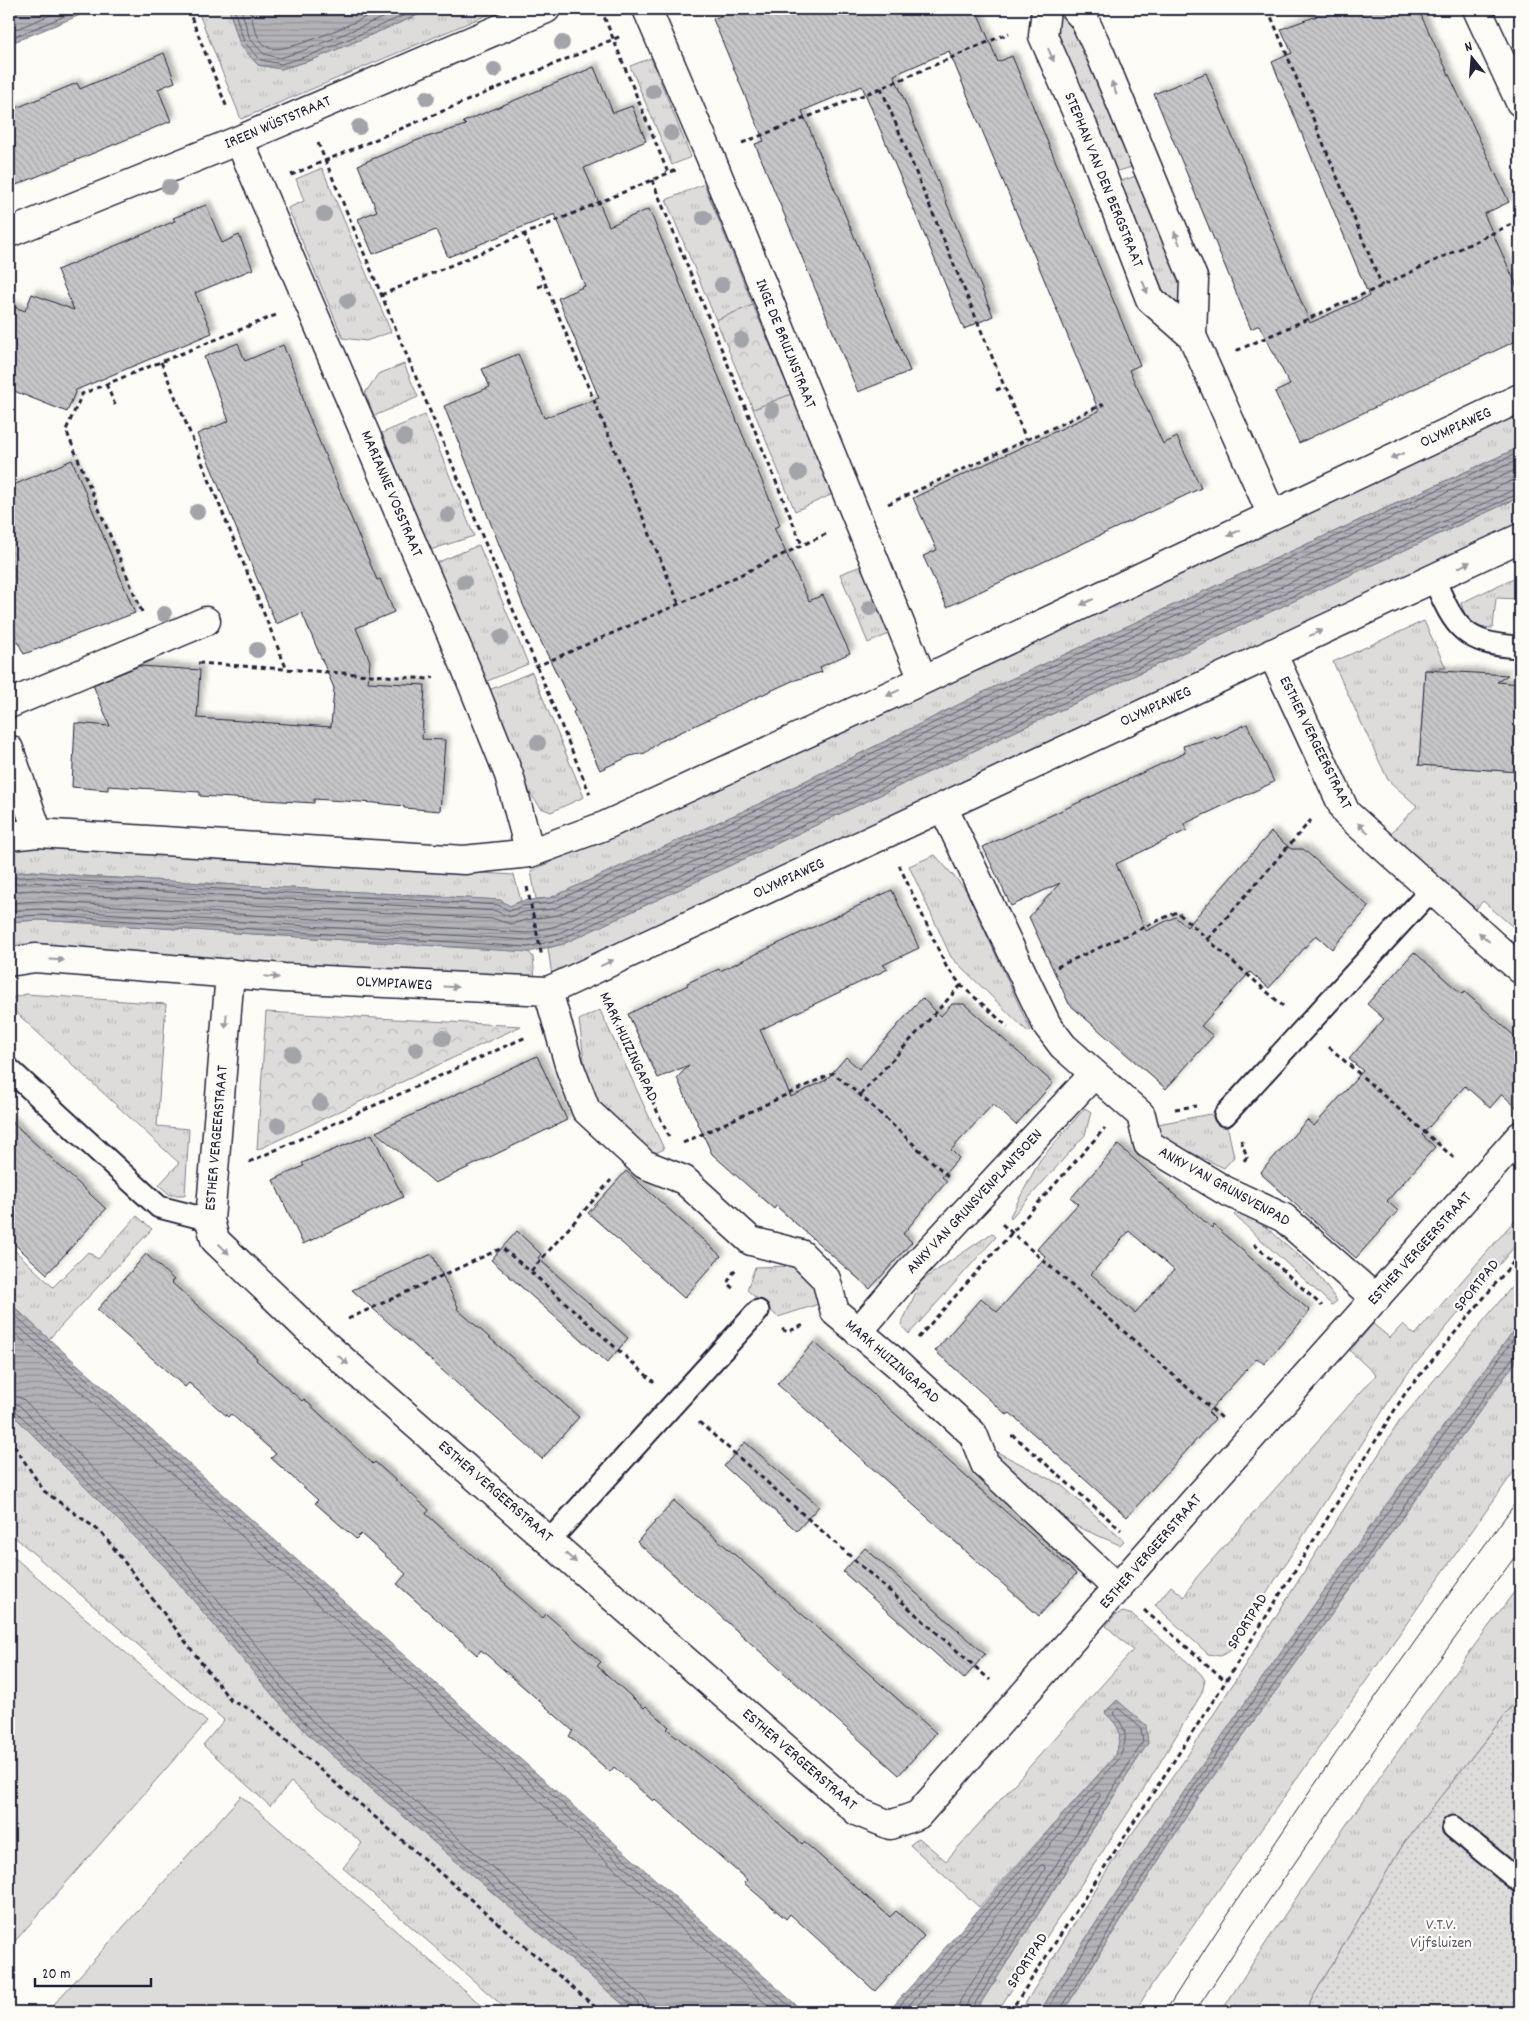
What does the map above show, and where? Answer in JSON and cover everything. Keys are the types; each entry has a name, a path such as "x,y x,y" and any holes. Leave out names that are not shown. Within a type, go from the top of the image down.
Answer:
{"street":[{"name":"IREEN WÜSTSTRAAT","path":"9,233 240,140 546,9"},
{"name":"STEPHAN VAN DEN BERGSTRAAT","path":"1046,9 1043,36 1089,140 1150,299 1192,336 1272,515"},
{"name":"STEPHAN VAN DEN BERGSTRAAT","path":"1075,9 1084,19 1100,53 1194,280 1192,336"},
{"path":"1477,9 1520,102"},
{"name":"INGE DE BRUIJNSTRAAT","path":"650,16 710,156 922,680"},
{"name":"MARIANNE VOSSTRAAT","path":"240,140 465,666 509,775 530,853"},
{"name":"OLYMPIAWEG","path":"9,836 38,833 464,860 530,853 604,826 922,680 1520,398"},
{"name":"OLYMPIAWEG","path":"9,962 35,958 293,978 548,991 1520,538"},
{"path":"9,704 206,621"},
{"name":"ESTHER VERGEERSTRAAT","path":"1272,653 1346,813 1520,969"},
{"path":"9,749 38,833"},
{"name":"ANKY VAN GRUNSVENPAD","path":"943,807 1024,982 1046,1025 1063,1046 1141,1115 1148,1144 1224,1190 1284,1218 1376,1299"},
{"name":"ESTHER VERGEERSTRAAT","path":"230,973 210,1220 215,1240 313,1334 858,1812 890,1825 918,1815 1148,1553 1520,1136"},
{"name":"MARK HUIZINGAPAD","path":"548,991 570,1068 586,1110 644,1164 684,1180 751,1241 801,1254 826,1279 835,1312 896,1363 973,1434 985,1464 1118,1589"},
{"name":"ANKY VAN GRUNSVENPLANTSOEN","path":"858,1332 912,1269 1094,1074"}],"lane":[{"path":"1434,579 1445,605 1465,633 1492,646 1520,647"},
{"path":"1224,1115 1431,890"},
{"path":"9,1069 159,1207 210,1220"},
{"path":"550,1540 758,1311"},
{"path":"1452,1827 1520,1882"}],"path":[{"path":"188,9 240,140"},
{"path":"601,9 668,173"},
{"path":"1268,9 1382,286"},
{"path":"260,187 613,40 650,16"},
{"path":"881,88 1026,439"},
{"path":"305,112 535,667 604,826"},
{"path":"652,180 802,544"},
{"path":"1192,336 1228,337 1238,350 1382,286 1520,220"},
{"path":"524,233 679,604"},
{"path":"538,287 545,284"},
{"path":"317,320 303,325 280,314 82,394 66,430 162,660 429,679 465,666"},
{"path":"161,362 287,670"},
{"path":"106,384 116,407"},
{"path":"996,390 1004,386"},
{"path":"535,667 679,604 802,544 1104,404"},
{"path":"1208,939 1335,792"},
{"path":"885,834 946,966 961,985 1009,1028"},
{"path":"529,897 542,957"},
{"path":"1024,982 1177,912 1481,1181"},
{"name":"MARK HUIZINGAPAD","path":"593,970 674,1147 684,1180"},
{"path":"860,1095 961,985"},
{"path":"248,1171 249,1162 557,1023"},
{"path":"896,1363 1127,1104"},
{"path":"530,1271 633,1155"},
{"name":"SPORTPAD","path":"1010,2012 1226,1681 1406,1392 1520,1254"},
{"path":"973,1434 1014,1436 1148,1553"},
{"path":"9,1438 44,1490 102,1533 231,1701 250,1709 601,2012"},
{"path":"1118,1589 1226,1681"}],"green space":[{"path":"197,9 229,9 240,45 258,65 281,69 312,60 432,9 501,9 241,119"},
{"path":"1063,14 1076,29 1132,167 1115,172 1056,29 1058,17"},
{"path":"651,58 691,157 672,165 630,66"},
{"path":"322,168 391,332 366,341 343,338 288,208 304,201 296,179"},
{"path":"1136,176 1186,294 1181,310 1166,297 1118,182"},
{"path":"704,184 753,305 716,320 666,200"},
{"path":"753,305 791,394 753,409 716,320"},
{"path":"404,364 418,397 374,416 365,393 378,374"},
{"path":"791,394 833,494 795,511 753,409"},
{"path":"1520,409 1520,447 998,685 759,804 550,898 536,899 531,871 1451,447 1474,431"},
{"path":"425,415 474,536 430,550 382,433"},
{"path":"1520,497 1520,525 552,976 548,948 563,944 1233,629"},
{"path":"479,545 528,664 485,682 436,563"},
{"path":"861,566 889,634 868,643 840,574"},
{"path":"1520,575 1520,599 1496,598 1493,628 1476,627 1465,615 1461,603"},
{"path":"1424,621 1446,668 1425,670 1419,765 1520,772 1520,933 1483,901 1476,909 1390,834 1417,806 1388,780 1333,662"},
{"path":"532,672 584,797 551,812 541,808 531,795 489,690"},
{"path":"9,844 514,875 521,901 510,906 500,900 81,876 34,871 9,873"},
{"path":"935,855 966,890 1031,1031 1028,1032 951,957 909,866"},
{"path":"39,920 529,952 533,957 535,980 24,947 9,950 9,922"},
{"path":"26,994 166,1004 157,1126 189,1129 185,1195 170,1195 159,1185 179,1163 9,1006 9,999"},
{"path":"600,1010 664,1149 650,1156 597,1103 586,1076 579,1020"},
{"path":"266,1012 521,1026 257,1150"},
{"path":"1085,1108 1091,1112 1085,1135 1011,1218 1010,1216 1040,1160"},
{"path":"1210,1114 1228,1129 1234,1157 1224,1168 1156,1136 1153,1125"},
{"path":"1238,1210 1267,1228 1313,1268 1337,1301 1332,1305 1234,1215"},
{"path":"1520,1214 1520,1240 1403,1379 1230,1651 1220,1656 1208,1654 1155,1605 1171,1586 1184,1597 1196,1578 1376,1375 1350,1351 1373,1324 1390,1338 1403,1324 1415,1335"},
{"path":"137,1216 152,1229 49,1339 9,1302 9,1245 53,1287 88,1252 98,1259"},
{"path":"992,1233 996,1237 909,1334 901,1325 921,1281"},
{"path":"795,1266 818,1287 822,1303 778,1317 747,1290 755,1267"},
{"path":"1520,1277 1520,1322 1242,1707 1109,1903 1040,2012 1020,2012 1116,1856 1186,1758 1399,1422"},
{"path":"1520,1356 1520,1463 1152,1984 1135,2012 1063,2012 1199,1796"},
{"path":"9,1411 167,1569 281,1705 310,1736 632,2012 510,2012 343,1868 362,1843 291,1782 270,1806 203,1745 224,1720 9,1532"},
{"path":"997,1452 1060,1484 1124,1541 1120,1545 1064,1521 995,1453"},
{"path":"9,1553 207,1722 9,1948"},
{"path":"1520,1584 1520,1696 1404,1843 1304,2012 1221,2012 1367,1795"},
{"path":"1123,1612 1133,1615 1200,1673 1205,1680 1202,1693 1147,1784 997,2012 975,2012 1148,1743 1117,1700 1105,1712 1118,1727 1120,1735 1116,1755 979,1907 910,1845 919,1838 946,1861 1133,1650 1106,1626 1115,1615"},
{"name":"V.T.V. Vijfsluizen","path":"1520,1696 1520,2012 1304,2012 1404,1843"},
{"path":"241,1796 489,2012 47,2012"}],"water":[{"path":"9,9 95,9 9,44"},
{"path":"229,9 432,9 312,60 281,69 258,65 240,45"},
{"path":"1520,447 1520,497 1233,629 563,944 529,952 39,920 9,922 9,873 34,871 81,876 500,900 510,906 521,901 550,898 759,804 998,685"},
{"path":"9,1303 804,2012 632,2012 310,1736 281,1705 167,1569 9,1411"},
{"path":"1520,1322 1520,1356 1199,1796 1063,2012 1040,2012 1109,1903 1242,1707"},
{"path":"1117,1700 1146,1725 1148,1743 975,2012 888,2012 1116,1755 1119,1741 1118,1728 1105,1713"}],"building":[{"path":"738,9 976,9 998,62 1012,56 1140,365 1129,370 1163,444 1177,437 1201,488 947,607 923,556 937,550 913,498 1099,411 949,51 894,75 993,316 964,329 862,86 802,111 910,371 858,392 755,144 764,141 713,19"},
{"path":"1313,9 1418,9 1509,202 1484,214 1520,293 1520,339 1299,443 1275,392 1290,385 1259,325 1251,329 1154,94 1206,73 1310,323 1369,296 1272,62 1292,53 1281,29 1317,16"},
{"path":"164,53 175,82 158,89 171,121 9,188 9,111 77,83 80,89"},
{"path":"594,67 613,113 632,106 646,141 584,168 609,226 649,209 780,525 774,528 809,601 823,595 850,653 820,667 822,672 792,681 659,742 645,753 630,756 600,770 573,712 575,711 524,607 444,406 490,387 482,369 518,354 544,418 599,398 558,298 585,286 555,214 448,257 436,230 373,254 358,219 377,211 358,165 418,140 466,125 463,122"},
{"path":"206,205 222,243 239,235 253,269 195,293 212,333 76,390 67,412 9,389 9,305 25,311 32,294 74,310 57,270 175,221 173,218"},
{"path":"238,343 245,361 283,345 300,386 305,407 317,436 377,580 380,579 394,612 356,628 370,661 368,682 425,685 422,739 445,740 440,811 375,803 314,799 314,803 200,796 200,792 108,786 108,790 72,787 75,723 110,726 93,685 139,666 200,670 197,718 331,727 334,688 302,613 276,624 197,434 229,421 204,357"},
{"path":"72,460 135,613 24,654 9,624 9,487"},
{"path":"1425,670 1508,675 1497,682 1520,684 1520,772 1419,765"},
{"path":"1247,724 1274,782 1184,824 1187,830 1116,864 1146,931 1175,917 1187,927 1271,832 1291,849 1303,849 1369,907 1332,949 1316,935 1269,988 1250,972 1201,1026 1213,1036 1166,1089 1069,1004 1029,917 1060,883 1011,906 983,847 1185,753 1183,746 1215,737 1216,739"},
{"path":"892,890 919,948 883,965 888,969 760,1030 791,1097 826,1080 846,1057 859,1069 922,998 941,1016 952,1004 964,1004 1053,1083 1016,1125 993,1104 951,1150 959,1158 942,1177 947,1181 903,1234 912,1242 870,1289 776,1206 774,1209 712,1154 677,1078 689,1065 658,1078 628,1014 688,985 687,983 719,969 720,971"},
{"path":"1414,952 1462,994 1465,992 1520,1041 1520,1111 1502,1094 1490,1108 1465,1086 1422,1135 1435,1147 1387,1201 1398,1211 1356,1258 1260,1173 1307,1120 1314,1126 1363,1071 1349,1059 1384,1019 1367,1004"},
{"path":"537,1056 567,1120 446,1178 435,1183 376,1132"},
{"path":"9,1119 106,1209 47,1274 9,1239"},
{"path":"372,1134 403,1197 303,1244 273,1180 304,1166 302,1163"},
{"path":"1118,1145 1212,1228 1214,1225 1310,1311 1264,1364 1257,1358 1208,1412 1215,1419 1127,1517 1010,1413 1007,1415 935,1351 981,1298 997,1312 1046,1257 1037,1249 1078,1204 1071,1198","holes":["1129,1231 1174,1270 1135,1313 1091,1274"]},
{"path":"626,1171 721,1256 684,1298 588,1213"},
{"path":"517,1231 541,1254 538,1258 628,1338 607,1363 491,1260"},
{"path":"146,1254 174,1280 171,1282 257,1358 256,1360 302,1401 304,1399 373,1464 375,1462 429,1510 426,1514 543,1618 546,1614 601,1662 597,1666 644,1708 646,1706 669,1727 667,1729 716,1768 802,1844 804,1842 890,1917 896,1911 924,1936 875,1991 790,1914 786,1919 744,1883 747,1880 655,1799 653,1801 614,1767 610,1772 569,1736 573,1731 527,1690 481,1650 477,1655 397,1584 406,1574 361,1534 356,1539 315,1503 318,1500 271,1458 276,1454 231,1414 228,1417 189,1383 185,1387 97,1310"},
{"path":"432,1254 458,1307 457,1309 579,1417 542,1459 352,1290"},
{"path":"814,1342 1076,1574 1039,1616 777,1384"},
{"path":"745,1442 819,1506 797,1531 724,1466"},
{"path":"674,1501 936,1733 899,1775 637,1542"},
{"path":"865,1548 985,1654 964,1679 843,1572"}],"tram line":[{"path":"1165,2012 1293,1816 1428,1623 1520,1497"},
{"path":"1195,2012 1273,1894 1354,1778 1520,1550"}]}
